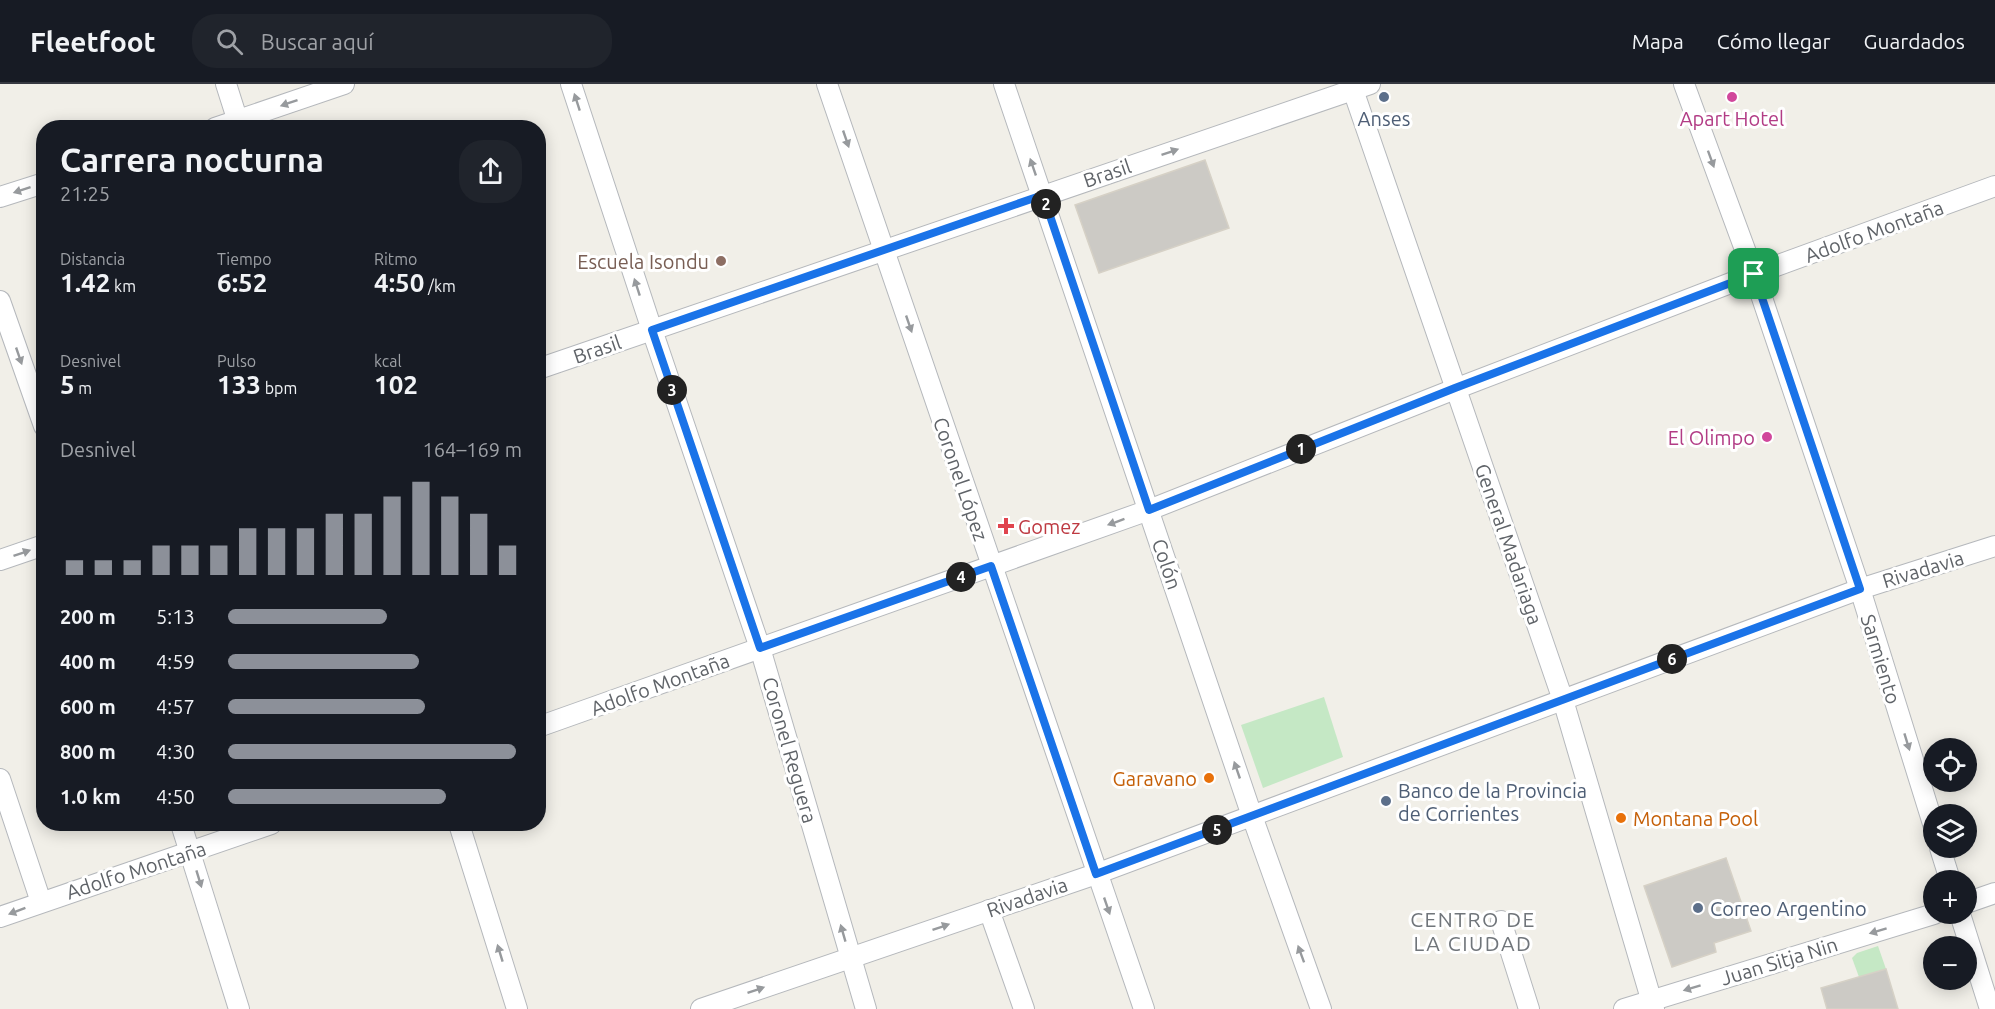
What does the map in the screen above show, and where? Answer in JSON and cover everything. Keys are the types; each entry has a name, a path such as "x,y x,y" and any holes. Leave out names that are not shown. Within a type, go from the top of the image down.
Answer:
{"street":[{"path":"226,84 238,120"},
{"path":"250,120 344,84"},
{"name":"Coronel Reguera","path":"571,84 760,648 866,1009"},
{"name":"Coronel López","path":"827,84 1144,1009"},
{"name":"Colón","path":"1004,84 1252,816 1321,1009"},
{"name":"Sarmiento","path":"1684,84 1754,274 1860,589 1927,804"},
{"name":"Brasil","path":"546,366 1358,86"},
{"name":"General Madariaga","path":"1358,86 1455,388 1563,700 1653,1005"},
{"path":"0,197 36,186"},
{"name":"Adolfo Montaña","path":"546,724 1149,510 1455,388 1754,274 1995,186"},
{"path":"0,301 36,403"},
{"name":"Rivadavia","path":"701,1009 1096,874 1860,589 1995,546"},
{"path":"0,560 36,548"},
{"path":"0,779 40,902"},
{"path":"183,831 239,1009"},
{"name":"Adolfo Montaña","path":"0,917 252,831"},
{"path":"461,831 517,1009"},
{"path":"1977,899 1995,893"},
{"path":"989,910 1024,1009"},
{"name":"Juan Sitja Nin","path":"1624,1009 1653,1005 1923,918"},
{"path":"1501,921 1529,1009"},
{"path":"1963,924 1990,1009"}],"green space":[{"path":"1324,697 1343,757 1263,788 1241,725"},
{"path":"1878,946 1886,969 1859,977 1852,958 1857,953"}],"building":[{"path":"1205,160 1229,228 1099,273 1075,205"},
{"name":"Correo Argentino","path":"1726,858 1751,931 1714,943 1716,952 1672,967 1644,886"},
{"path":"1886,969 1898,1009 1827,1009 1821,988"}],"place":[{"name":"Anses","path":"1384,97"},
{"name":"Apart Hotel","path":"1732,97"},
{"name":"Escuela Isondu","path":"721,261"},
{"name":"El Olimpo","path":"1767,437"},
{"name":"Gomez","path":"1006,526"},
{"name":"Garavano","path":"1209,778"},
{"name":"Banco de la Provincia de Corrientes","path":"1386,801"},
{"name":"Montana Pool","path":"1621,818"},
{"name":"Correo Argentino","path":"1698,908"}],"district":[{"name":"CENTRO DE LA CIUDAD","path":"1473,931"}],"route":[{"path":"1043,195 1149,510 1455,388 1754,274 1860,589 1096,874 991,566 760,648 652,330 1043,195"}]}
